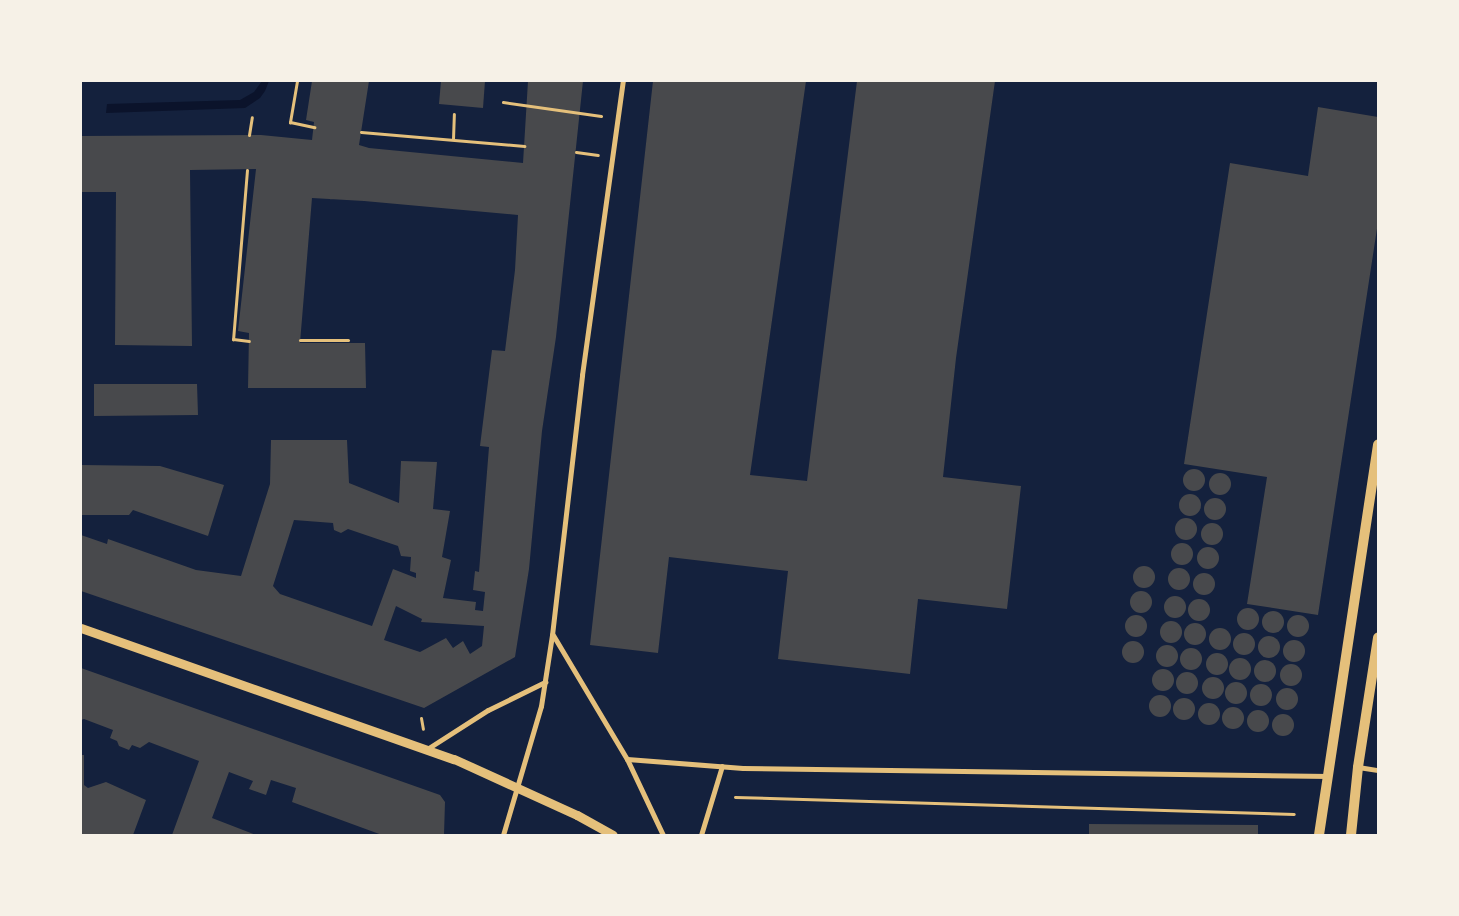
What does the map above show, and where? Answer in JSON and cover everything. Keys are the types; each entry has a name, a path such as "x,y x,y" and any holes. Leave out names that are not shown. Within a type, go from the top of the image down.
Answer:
{"main road":[{"path":"1319,835 1378,444"},
{"path":"1351,835 1358,767 1378,638"}],"street":[{"path":"503,835 538,714 545,682 582,375 623,81"},
{"path":"81,628 426,749 517,787 577,815 613,835"},
{"path":"552,635 628,759 663,835"},
{"path":"426,749 488,710 545,682"},
{"path":"628,759 722,766 1329,776"},
{"path":"702,835 722,766"},
{"path":"1358,767 1378,770"}],"path":[{"path":"298,81 290,122 314,127"},
{"path":"503,102 618,118"},
{"path":"453,139 454,114"},
{"path":"249,135 252,117"},
{"path":"361,132 524,146"},
{"path":"247,170 233,339 248,341"},
{"path":"300,340 348,340"},
{"path":"735,797 1294,814"}],"water":[{"path":"262,81 269,81 265,91 260,98 245,108 106,113 107,104 240,100 254,92"}],"building":[{"path":"312,81 369,81 359,145 369,148 523,163 528,81 583,81 556,337 542,431 529,569 515,657 424,708 81,591 81,535 107,544 108,539 196,570 241,576 270,484 271,440 347,440 349,483 399,503 401,461 437,462 433,509 450,511 442,557 451,560 443,598 476,602 475,610 483,611 485,592 473,590 475,571 479,572 489,447 480,446 492,350 505,351 515,270 518,215 312,198 300,343 365,343 366,388 248,388 249,333 238,331 256,169 190,170 192,346 115,345 116,192 81,192 81,136 261,135 312,140 314,122 306,120","holes":["294,520 333,523 334,530 341,533 348,529 398,546 401,556 411,557 410,571 416,573 416,578 393,569 372,626 280,594 273,586","396,606 422,619 421,622 484,626 482,646 470,654 463,641 453,648 446,638 420,652 384,640"]},
{"path":"441,81 485,81 483,108 439,104"},
{"path":"653,81 806,81 750,475 807,481 857,81 995,81 956,358 943,477 1021,486 1007,609 918,599 910,674 778,659 788,571 669,557 658,653 590,645"},
{"path":"1318,107 1378,117 1378,222 1318,615 1247,604 1267,477 1184,464 1230,163 1308,176"},
{"path":"94,384 197,384 198,415 94,416"},
{"path":"81,465 160,466 224,485 208,536 133,510 129,515 81,515"},
{"path":"1194,469 1202,472 1205,480 1202,488 1194,491 1186,488 1183,480 1186,472"},
{"path":"1220,473 1228,476 1231,484 1228,492 1220,495 1212,492 1209,484 1212,476"},
{"path":"1190,494 1198,497 1201,505 1198,513 1190,516 1182,513 1179,505 1182,497"},
{"path":"1215,498 1223,501 1226,509 1223,517 1215,520 1207,517 1204,509 1207,501"},
{"path":"1186,518 1194,521 1197,529 1194,537 1186,540 1178,537 1175,529 1178,521"},
{"path":"1212,523 1220,526 1223,534 1220,542 1212,545 1204,542 1201,534 1204,526"},
{"path":"1182,543 1190,546 1193,554 1190,562 1182,565 1174,562 1171,554 1174,546"},
{"path":"1208,547 1216,550 1219,558 1216,566 1208,569 1200,566 1197,558 1200,550"},
{"path":"1144,566 1152,569 1155,577 1152,585 1144,588 1136,585 1133,577 1136,569"},
{"path":"1179,568 1187,571 1190,579 1187,587 1179,590 1171,587 1168,579 1171,571"},
{"path":"1204,573 1212,576 1215,584 1212,592 1204,595 1196,592 1193,584 1196,576"},
{"path":"1141,591 1149,594 1152,602 1149,610 1141,613 1133,610 1130,602 1133,594"},
{"path":"1175,596 1183,599 1186,607 1183,615 1175,618 1167,615 1164,607 1167,599"},
{"path":"1199,599 1207,602 1210,610 1207,618 1199,621 1191,618 1188,610 1191,602"},
{"path":"1248,608 1256,611 1259,619 1256,627 1248,630 1240,627 1237,619 1240,611"},
{"path":"1273,611 1281,614 1284,622 1281,630 1273,633 1265,630 1262,622 1265,614"},
{"path":"1136,615 1144,618 1147,626 1144,634 1136,637 1128,634 1125,626 1128,618"},
{"path":"1298,615 1306,618 1309,626 1306,634 1298,637 1290,634 1287,626 1290,618"},
{"path":"1171,621 1179,624 1182,632 1179,640 1171,643 1163,640 1160,632 1163,624"},
{"path":"1195,623 1203,626 1206,634 1203,642 1195,645 1187,642 1184,634 1187,626"},
{"path":"1220,628 1228,631 1231,639 1228,647 1220,650 1212,647 1209,639 1212,631"},
{"path":"1244,633 1252,636 1255,644 1252,652 1244,655 1236,652 1233,644 1236,636"},
{"path":"1269,636 1277,639 1280,647 1277,655 1269,658 1261,655 1258,647 1261,639"},
{"path":"1294,640 1302,643 1305,651 1302,659 1294,662 1286,659 1283,651 1286,643"},
{"path":"1133,641 1141,644 1144,652 1141,660 1133,663 1125,660 1122,652 1125,644"},
{"path":"1167,645 1175,648 1178,656 1175,664 1167,667 1159,664 1156,656 1159,648"},
{"path":"1191,648 1199,651 1202,659 1199,667 1191,670 1183,667 1180,659 1183,651"},
{"path":"1217,653 1225,656 1228,664 1225,672 1217,675 1209,672 1206,664 1209,656"},
{"path":"1240,658 1248,661 1251,669 1248,677 1240,680 1232,677 1229,669 1232,661"},
{"path":"1265,660 1273,663 1276,671 1273,679 1265,682 1257,679 1254,671 1257,663"},
{"path":"1291,664 1299,667 1302,675 1299,683 1291,686 1283,683 1280,675 1283,667"},
{"path":"81,668 440,795 445,802 444,835 382,835 292,802 296,788 271,780 266,795 249,789 253,781 229,772 212,818 256,835 172,835 199,761 149,742 140,748 132,745 129,750 119,746 117,741 110,738 113,730 84,719 81,720"},
{"path":"1163,669 1171,672 1174,680 1171,688 1163,691 1155,688 1152,680 1155,672"},
{"path":"1187,672 1195,675 1198,683 1195,691 1187,694 1179,691 1176,683 1179,675"},
{"path":"1213,677 1221,680 1224,688 1221,696 1213,699 1205,696 1202,688 1205,680"},
{"path":"1236,682 1244,685 1247,693 1244,701 1236,704 1228,701 1225,693 1228,685"},
{"path":"1261,684 1269,687 1272,695 1269,703 1261,706 1253,703 1250,695 1253,687"},
{"path":"1287,688 1295,691 1298,699 1295,707 1287,710 1279,707 1276,699 1279,691"},
{"path":"1160,695 1168,698 1171,706 1168,714 1160,717 1152,714 1149,706 1152,698"},
{"path":"1184,698 1192,701 1195,709 1192,717 1184,720 1176,717 1173,709 1176,701"},
{"path":"1209,703 1217,706 1220,714 1217,722 1209,725 1201,722 1198,714 1201,706"},
{"path":"1233,707 1241,710 1244,718 1241,726 1233,729 1225,726 1222,718 1225,710"},
{"path":"1258,710 1266,713 1269,721 1266,729 1258,732 1250,729 1247,721 1250,713"},
{"path":"1283,714 1291,717 1294,725 1291,733 1283,736 1275,733 1272,725 1275,717"},
{"path":"81,755 84,755 84,785 88,788 106,782 146,800 133,835 81,835"},
{"path":"1089,824 1258,825 1258,835 1089,835"}]}
